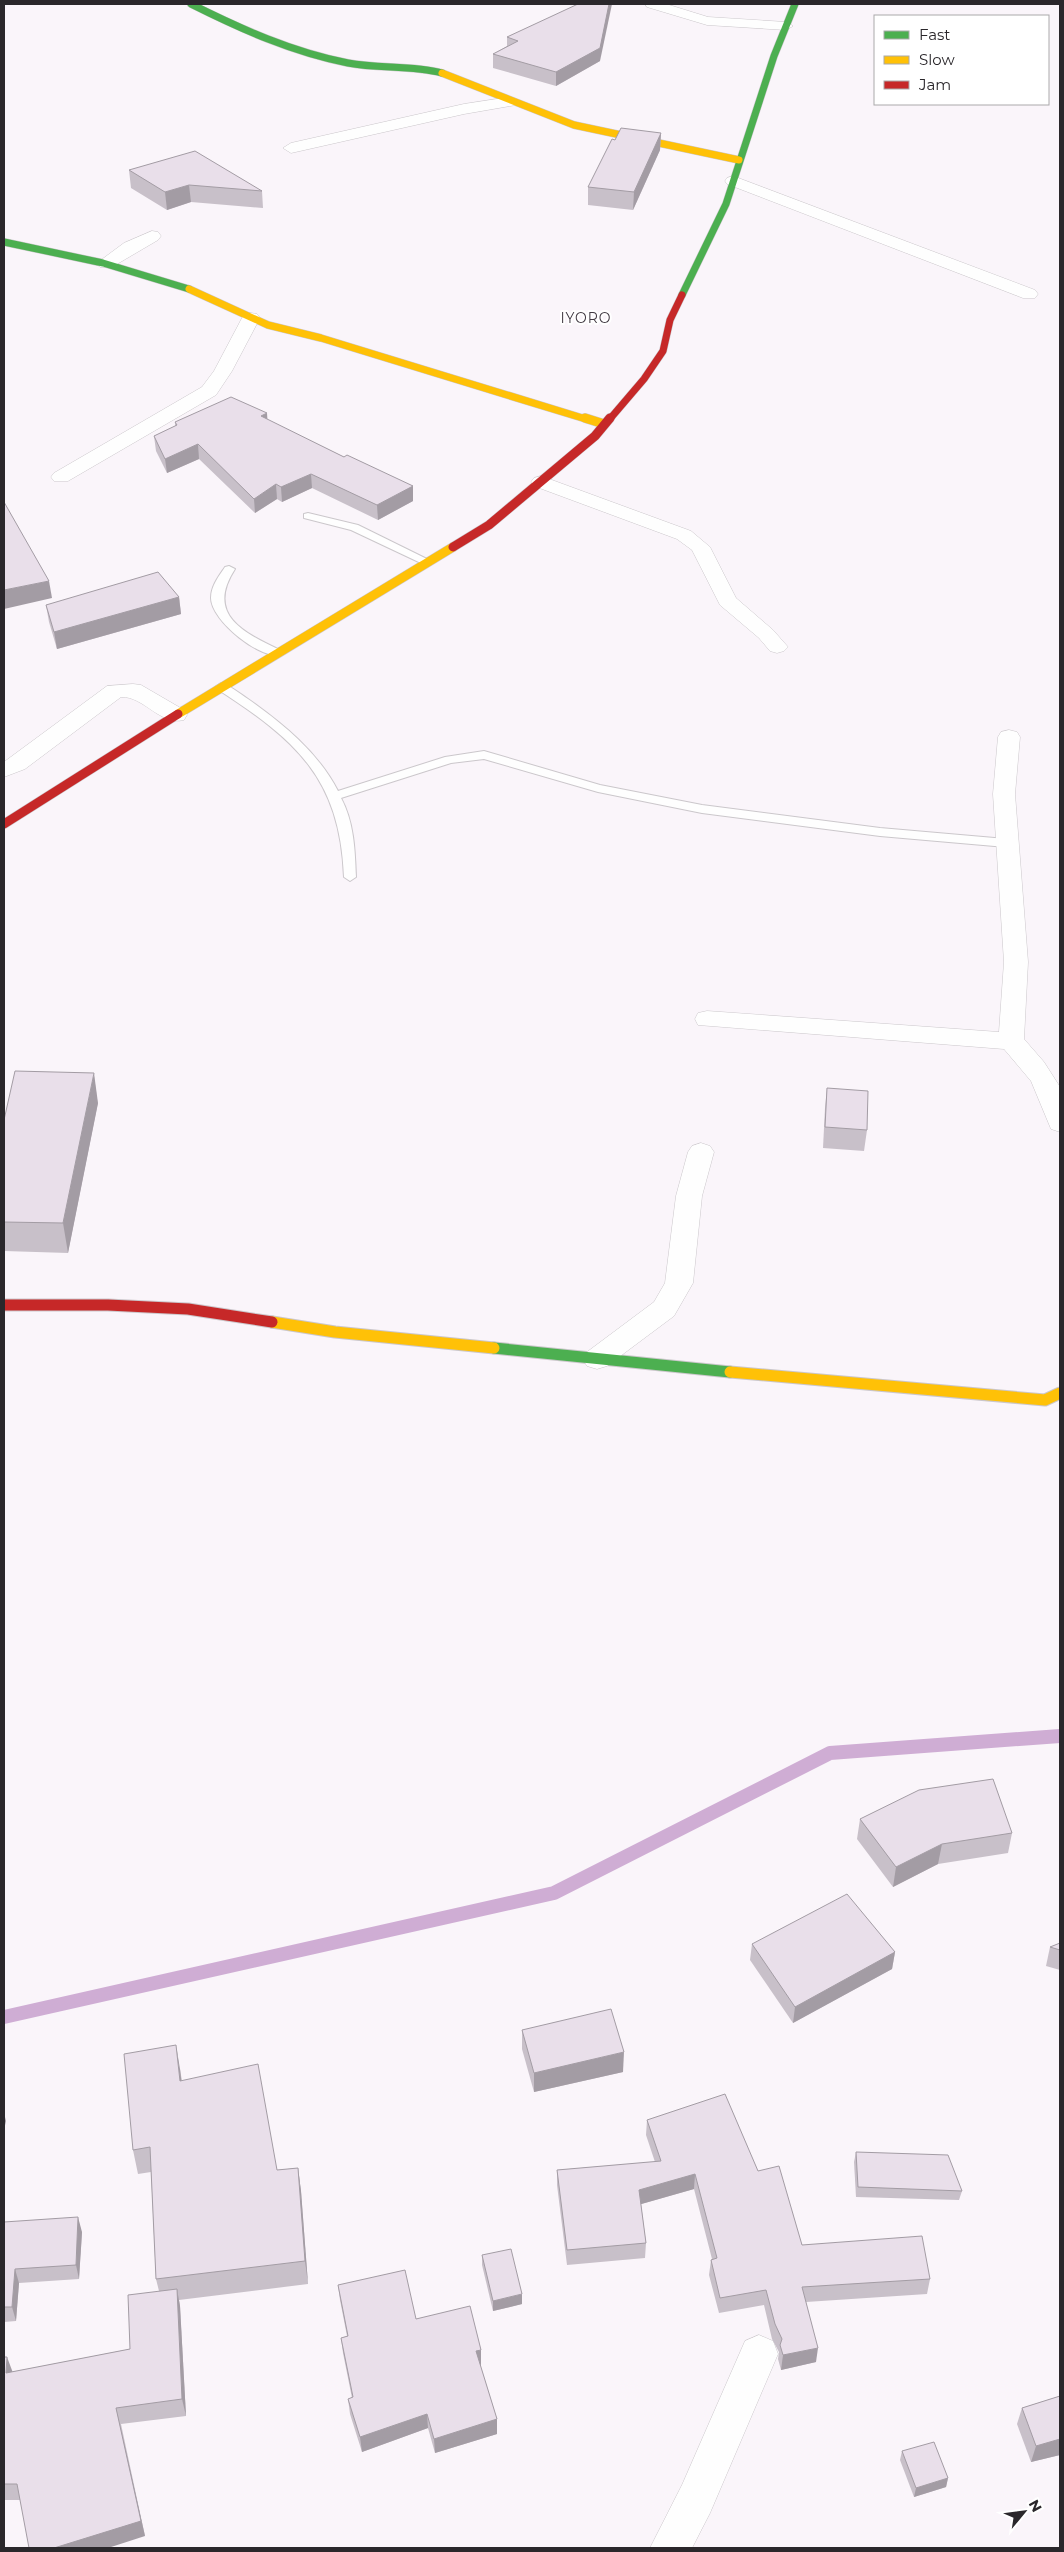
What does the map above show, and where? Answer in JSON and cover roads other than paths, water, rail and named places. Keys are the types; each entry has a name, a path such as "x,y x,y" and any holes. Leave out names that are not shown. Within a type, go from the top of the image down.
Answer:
{"main road":[{"path":"191,4 234,26 309,53 349,63 419,68 437,72 460,78 510,102 582,127 739,160"},
{"path":"4,824 221,687 489,525 595,436 644,379 663,352 670,320 726,204 739,160 795,4"},
{"path":"4,242 106,264 200,293 251,318 282,330 321,338 604,424"},
{"path":"4,1305 108,1305 188,1309 335,1332 597,1359 1045,1400 1060,1393"}],"street":[{"path":"652,4 707,21 786,26"},
{"path":"291,148 464,109 510,102"},
{"path":"733,181 1029,294"},
{"path":"106,264 130,247 152,236"},
{"path":"61,477 208,391 223,371 251,318"},
{"path":"541,482 684,535 700,547 727,602 766,634 777,647"},
{"path":"4,770 18,764 115,691 133,690 176,715"},
{"path":"1009,737 1004,794 1016,962 1011,1041"},
{"path":"707,1019 1011,1041 1042,1076 1058,1109 1060,1122"},
{"path":"597,1359 664,1309 679,1283 689,1196 700,1152"},
{"path":"670,2548 696,2499 759,2354"}],"lane":[{"path":"308,516 328,518 356,528 427,562"},
{"path":"229,568 219,586 218,607 226,620 240,634 278,653"},
{"path":"221,687 253,707 285,734 318,770 334,796 348,837 350,877"},
{"path":"334,796 449,760 484,755 598,788 702,809 880,832 1006,843"}],"waterway":[{"path":"4,2017 554,1893 830,1753 1060,1736"}],"district":[{"name":"IYORO","path":"586,318"}]}
